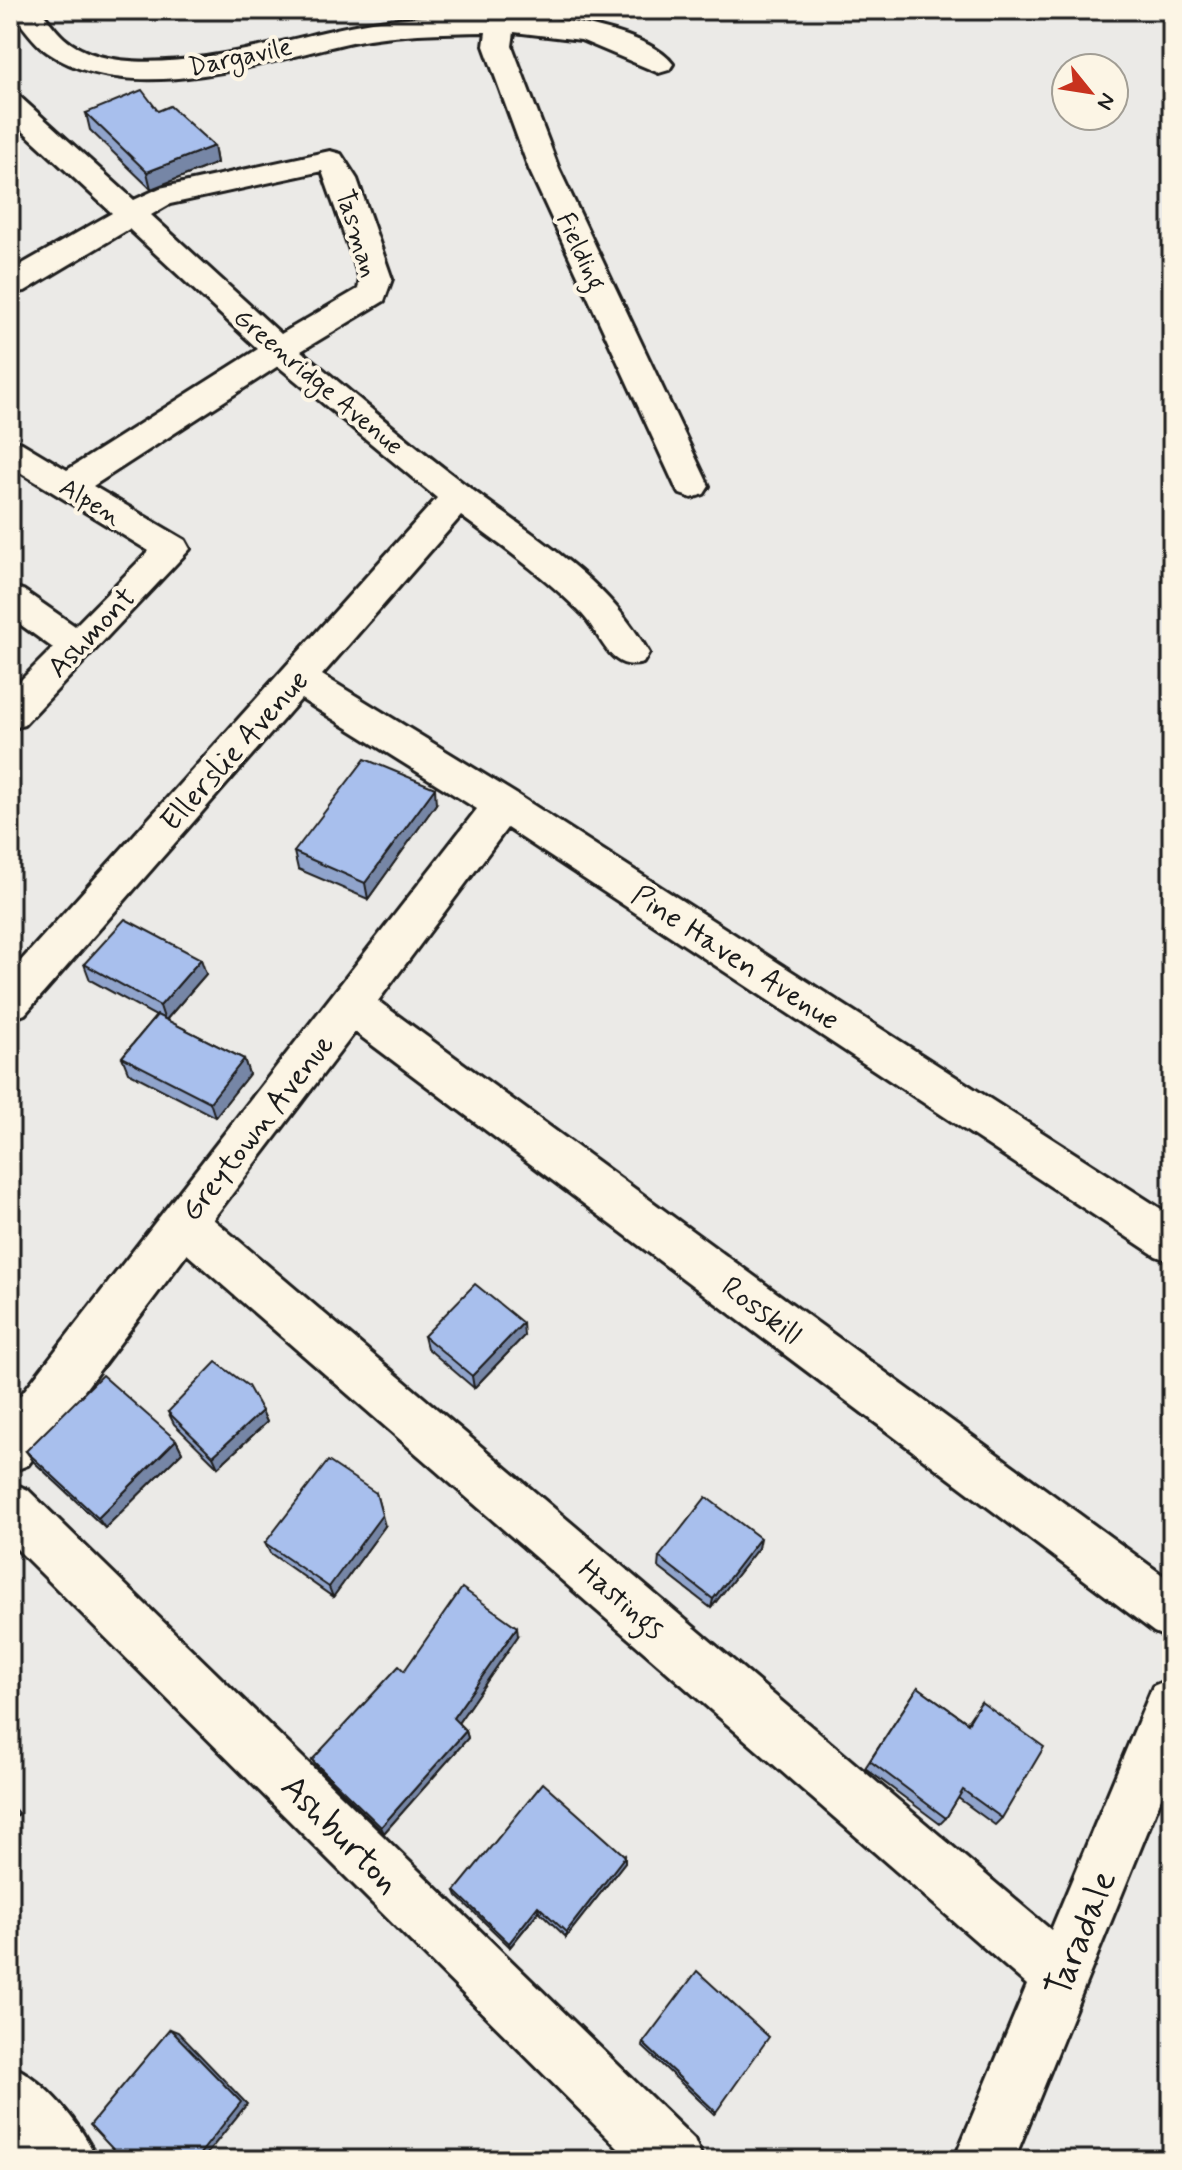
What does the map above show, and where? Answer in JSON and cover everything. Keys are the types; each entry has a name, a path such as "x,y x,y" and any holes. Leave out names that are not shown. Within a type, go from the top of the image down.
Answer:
{"street":[{"name":"Dargavile","path":"22,21 78,56 108,65 152,72 247,60 303,30 501,17 587,31 627,44 659,64"},
{"name":"Fielding","path":"501,17 498,46 544,169 692,486"},
{"name":"Greenridge Avenue","path":"17,120 130,214 279,350 458,497 557,568 598,608 630,653"},
{"name":"Tasman","path":"10,281 14,284 160,197 330,160 342,179 376,279 373,294 279,350 66,487"},
{"name":"Alpen","path":"10,451 172,549"},
{"name":"Ellerslie Avenue","path":"10,1002 458,497"},
{"name":"Ashmont","path":"10,715 172,549"},
{"path":"10,599 78,647"},
{"name":"Pine Haven Avenue","path":"297,678 502,805 1172,1241"},
{"name":"Greytown Avenue","path":"10,1448 182,1221 353,1006 502,805"},
{"name":"Rosskill","path":"353,1006 1172,1614"},
{"name":"Hastings","path":"182,1221 1062,1977"},
{"name":"Ashburton","path":"10,1507 673,2160"},
{"name":"Taradale","path":"984,2160 1172,1705"},
{"path":"10,2095 67,2160"}],"building":[{"path":"142,90 158,111 170,106 214,146 147,172 86,113"},
{"path":"365,759 435,788 365,883 294,852"},
{"path":"125,919 201,959 160,1006 84,964"},
{"path":"157,1015 244,1059 210,1102 122,1057"},
{"path":"475,1284 523,1323 472,1376 424,1336"},
{"path":"216,1362 248,1386 262,1411 213,1456 168,1412"},
{"path":"102,1375 176,1440 98,1518 26,1451"},
{"path":"328,1461 376,1493 382,1515 329,1587 265,1543"},
{"path":"706,1497 760,1538 713,1599 659,1557"},
{"path":"462,1588 517,1627 453,1718 466,1731 381,1827 312,1760 399,1666 404,1671"},
{"path":"918,1687 968,1723 981,1702 1044,1747 1002,1818 963,1790 946,1818 870,1761"},
{"path":"543,1783 625,1856 566,1932 538,1906 509,1943 455,1891"},
{"path":"697,1971 769,2037 716,2112 643,2043"},
{"path":"170,2029 241,2102 195,2160 123,2160 90,2125"}]}
